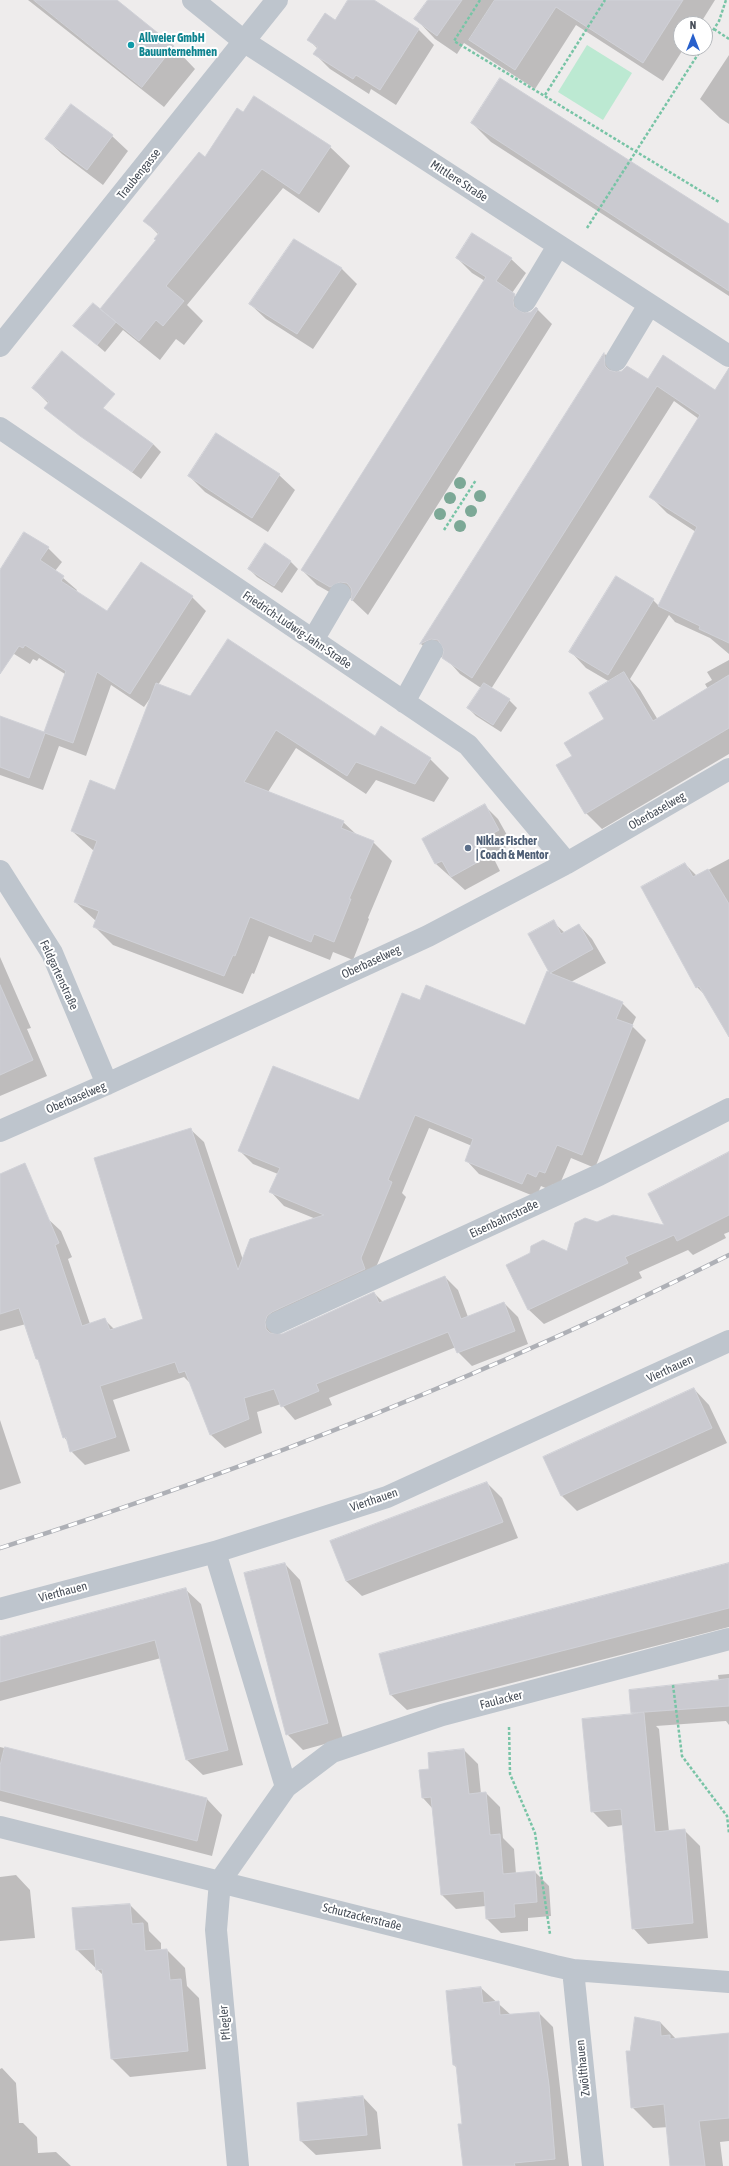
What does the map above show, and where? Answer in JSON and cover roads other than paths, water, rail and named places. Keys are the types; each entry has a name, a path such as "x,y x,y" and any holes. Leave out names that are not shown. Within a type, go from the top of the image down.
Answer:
{"street":[{"name":"Mittlere Straße","path":"193,0 245,42 729,356"},
{"name":"Traubengasse","path":"0,346 245,42 277,0"},
{"path":"525,301 564,250"},
{"path":"616,360 650,305"},
{"name":"Friedrich-Ludwig-Jahn-Straße","path":"0,428 468,745 567,863"},
{"path":"312,640 340,594"},
{"path":"404,702 432,651"},
{"name":"Oberbaselweg","path":"0,1131 107,1084 428,936 567,863 729,769"},
{"name":"Feldgartenstraße","path":"0,871 52,952 107,1084"},
{"name":"Eisenbahnstraße","path":"277,1323 599,1175 729,1109"},
{"name":"Vierthauen","path":"0,1609 215,1552 387,1497 729,1341"},
{"path":"215,1552 286,1787"},
{"name":"Faulacker","path":"220,1881 286,1787 332,1752 442,1714 729,1640"},
{"name":"Schutzackerstraße","path":"0,1827 564,1968 729,1982"},
{"name":"Pflegler","path":"220,1881 216,1930 238,2166"},
{"name":"Zwölfthauen","path":"564,1968 593,2166"}],"railway":[{"path":"0,1548 94,1518 279,1451 370,1416 552,1339 729,1255"}],"place":[{"name":"Allweier GmbH Bauunternehmen","path":"131,45"},
{"name":"Niklas Fischer | Coach & Mentor","path":"468,848"}]}
